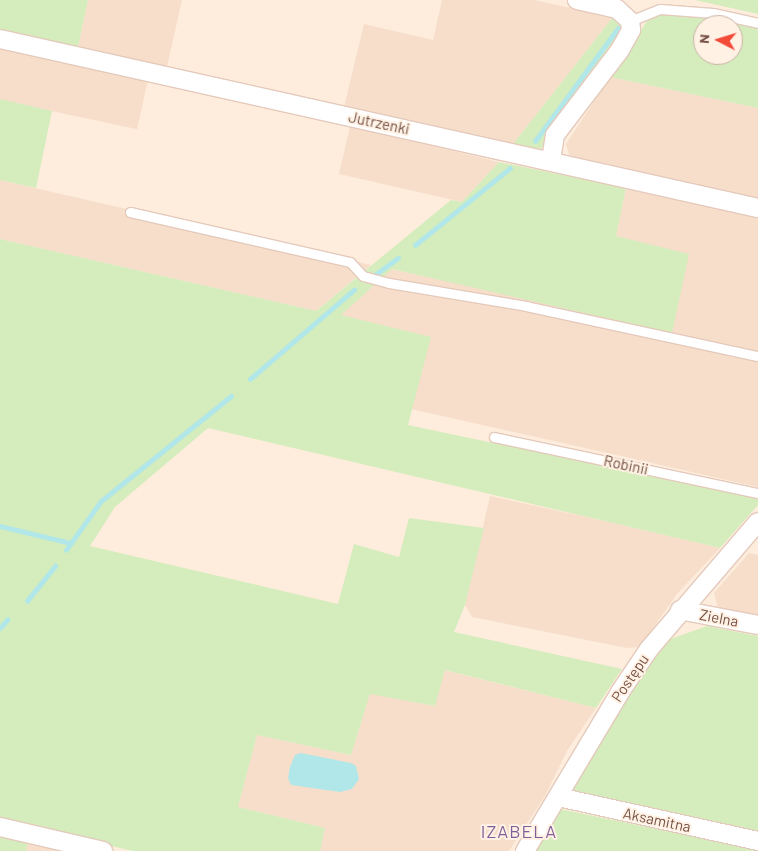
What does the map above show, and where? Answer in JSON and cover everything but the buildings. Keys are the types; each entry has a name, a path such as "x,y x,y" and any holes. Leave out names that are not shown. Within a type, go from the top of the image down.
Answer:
{"street":[{"path":"551,160 555,135 620,50 631,30 630,21 617,9 577,0"},
{"name":"Jutrzenki","path":"0,39 551,160 758,208"},
{"name":"Postępu","path":"525,851 620,692 680,610 758,522"},
{"name":"Zielna","path":"680,610 758,625"},
{"name":"Aksamitna","path":"558,796 758,841"},
{"path":"0,827 103,851"}],"lane":[{"path":"630,21 660,9 713,13 758,23"},
{"path":"130,212 350,262 363,276 389,283 526,306 758,356"},
{"name":"Robinii","path":"494,437 758,493"}],"shaded area":[{"path":"88,0 182,0 167,67 78,47"},
{"path":"442,0 534,0 613,17 513,144 344,107 364,24 433,40"},
{"path":"0,49 148,80 137,129 0,100"},
{"path":"610,77 758,108 758,198 570,158 566,144"},
{"path":"350,126 499,162 462,202 339,174"},
{"path":"0,180 371,265 316,311 0,239"},
{"path":"626,188 758,217 758,487 411,409 430,337 340,315 391,269 423,276 616,236"},
{"path":"490,496 720,548 677,594 640,647 627,648 472,617 465,605"},
{"path":"749,553 758,555 758,616 718,608 714,593"},
{"path":"444,670 596,708 567,751 545,796 509,851 320,851 325,828 238,807 257,735 351,755 370,693 434,706"},
{"path":"29,839 83,851 26,851"}],"green space":[{"path":"0,0 88,0 78,47 0,30"},
{"path":"695,0 758,0 758,14"},
{"path":"677,14 693,17 693,65 743,65 743,25 758,27 758,108 610,77 651,15"},
{"path":"613,17 619,21 621,34 541,149 513,144"},
{"path":"0,99 52,111 36,188 0,180"},
{"path":"499,162 626,188 616,236 689,254 672,333 392,269 341,315 431,337 408,425 536,452 553,452 758,498 758,505 720,548 208,428 115,507 90,546 338,604 354,544 399,557 409,518 484,528 465,605 454,632 622,669 596,708 445,670 435,706 370,694 351,755 257,735 238,807 325,828 320,851 133,851 0,821 0,239 316,311 451,200 462,202"},
{"path":"707,626 758,636 758,831 571,792 616,710 665,641"},
{"path":"560,809 758,850 758,851 533,851"},
{"path":"0,832 29,839 26,851 0,851"}],"water":[{"path":"301,753 351,763 356,766 359,779 352,789 340,792 291,785 288,778 290,767 295,755"}],"waterway":[{"path":"535,141 618,28"},
{"path":"415,245 510,168"},
{"path":"376,274 398,258"},
{"path":"250,379 354,290"},
{"path":"66,550 101,501 231,396"},
{"path":"0,526 71,543"},
{"path":"27,601 55,566"},
{"path":"0,628 7,620"}],"district":[{"name":"IZABELA","path":"519,831"}]}
